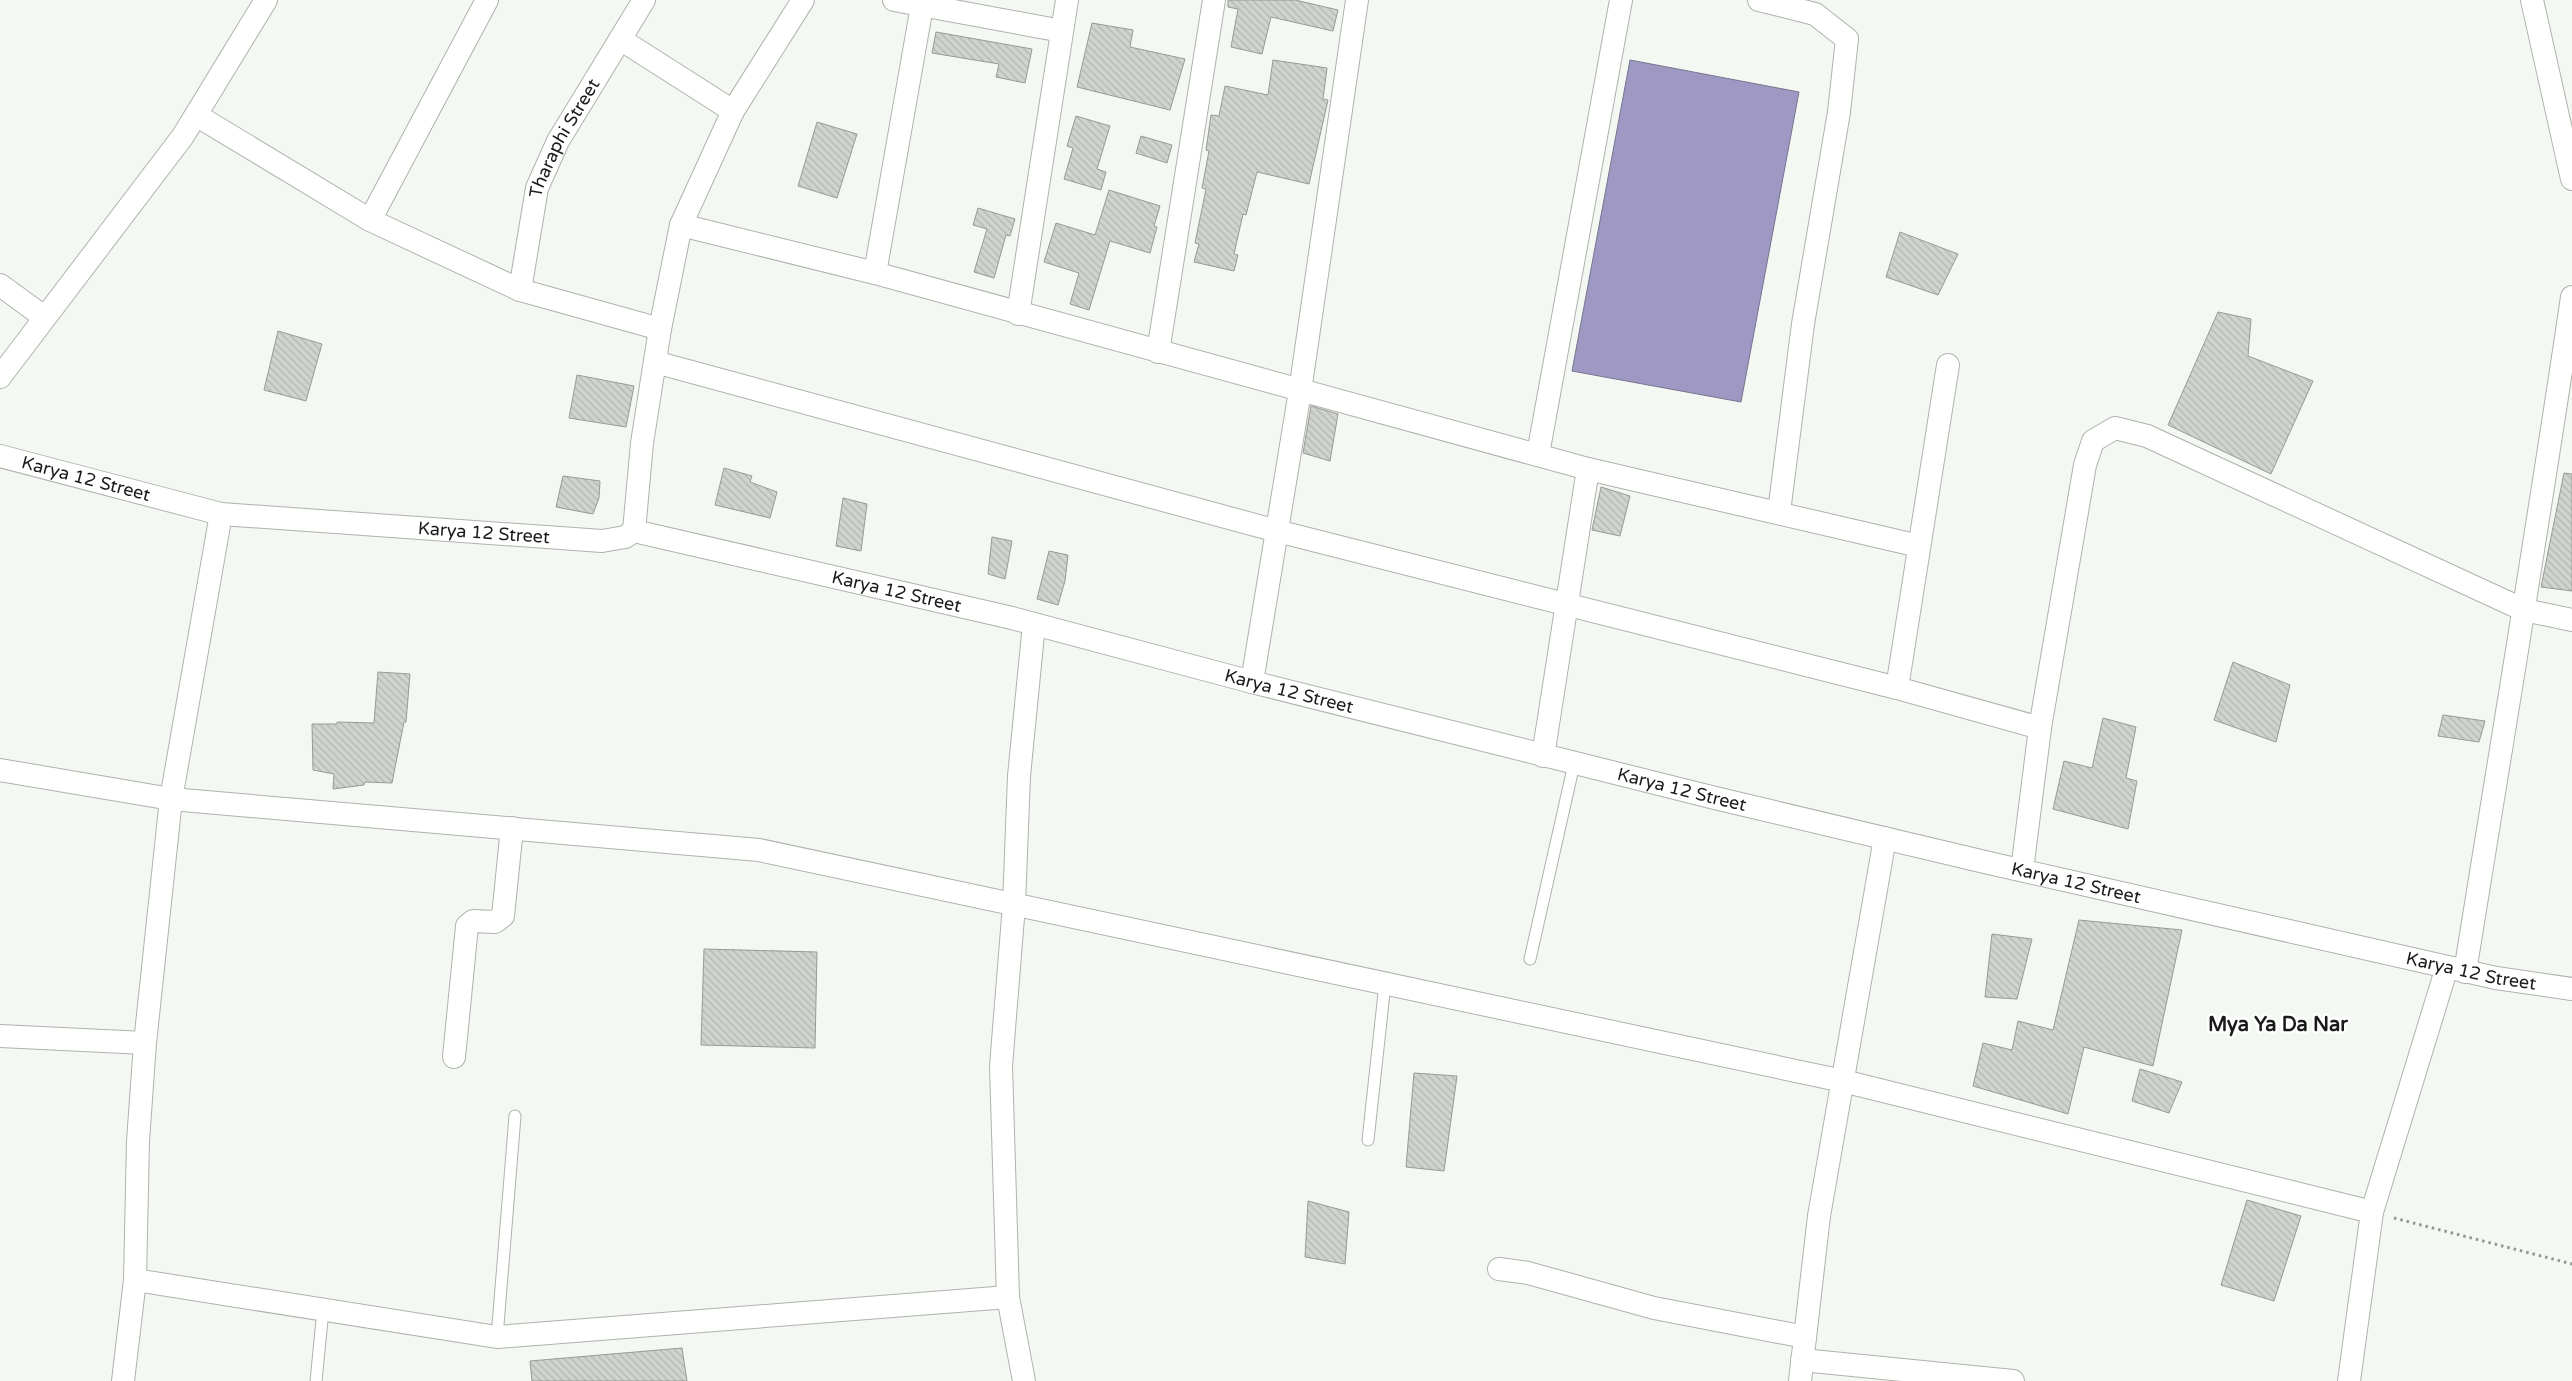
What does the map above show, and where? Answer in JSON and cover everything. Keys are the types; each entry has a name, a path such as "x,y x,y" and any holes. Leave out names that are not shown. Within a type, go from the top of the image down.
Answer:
{"street":[{"path":"0,377 196,115 266,0"},
{"path":"370,220 487,0"},
{"name":"Tharaphi Street","path":"520,290 537,188 558,140 644,0"},
{"path":"634,532 642,444 660,329 681,225 733,111 803,0"},
{"path":"894,0 1062,31"},
{"path":"1018,314 1067,0"},
{"path":"1158,352 1214,0"},
{"path":"1252,682 1300,391 1357,0"},
{"path":"1538,454 1621,0"},
{"path":"1759,0 1815,14 1847,40 1839,112 1803,324 1779,512"},
{"path":"2532,0 2572,179"},
{"path":"875,273 922,6"},
{"path":"620,39 733,111"},
{"path":"196,115 370,220 520,290 660,329"},
{"path":"681,225 875,273 1018,314 1588,469 1919,546"},
{"path":"0,285 44,317"},
{"path":"2349,1381 2372,1212 2456,969 2524,610 2572,297"},
{"path":"655,362 1277,531 1897,688 2040,728"},
{"path":"1897,688 1948,365"},
{"path":"2022,870 2040,728 2085,465 2093,441 2115,428 2147,436 2524,610 2572,620"},
{"name":"Karya 12 Street","path":"0,456 221,514 602,541 625,538 634,532 1034,624 1574,764 1885,838 2456,969 2572,988"},
{"path":"1543,756 1588,469"},
{"path":"123,1381 135,1280 138,1141 145,1043 170,798 221,514"},
{"path":"1024,1381 1008,1297 1001,1066 1014,905 1019,776 1034,624"},
{"path":"0,770 170,798 759,850 1843,1081 2372,1212"},
{"path":"454,1057 467,926 473,921 495,922 503,916 512,828"},
{"path":"1885,838 1819,1216 1801,1371 2013,1381"},
{"path":"0,1036 145,1043"},
{"path":"1499,1269 1528,1273 1654,1308 1805,1337"},
{"path":"135,1280 497,1337 1008,1297"}],"lane":[{"path":"1530,959 1574,764"},
{"path":"1368,1140 1385,984"},
{"path":"497,1337 515,1116"},
{"path":"316,1381 323,1310"}],"path":[{"path":"2372,1212 2572,1264"}],"shaded area":[{"path":"1630,60 1799,92 1741,402 1572,371"}],"building":[{"path":"1228,0 1295,0 1338,10 1333,31 1271,17 1262,54 1231,47 1238,9 1228,7"},
{"path":"1092,23 1133,30 1130,47 1185,59 1170,110 1077,87"},
{"path":"936,32 1032,49 1025,83 996,77 999,64 932,53"},
{"path":"1273,60 1327,68 1323,99 1328,100 1309,184 1257,172 1246,215 1243,214 1234,254 1238,255 1234,271 1194,262 1199,244 1195,243 1206,189 1202,188 1209,151 1206,150 1211,115 1219,116 1225,86 1268,95"},
{"path":"1076,116 1110,126 1097,169 1106,172 1101,190 1064,179 1073,148 1067,146"},
{"path":"817,122 857,134 837,198 798,186"},
{"path":"1141,136 1172,145 1167,163 1136,153"},
{"path":"1109,190 1160,206 1154,226 1157,227 1150,253 1110,241 1089,310 1070,304 1079,273 1044,262 1056,223 1095,235"},
{"path":"978,208 1015,219 1010,236 1006,235 994,278 974,272 987,229 973,225"},
{"path":"1900,232 1958,254 1938,295 1886,277"},
{"path":"2218,312 2251,319 2248,356 2313,381 2271,474 2168,425"},
{"path":"278,331 322,344 306,401 264,390"},
{"path":"577,375 634,386 626,427 569,418"},
{"path":"1311,406 1338,414 1330,461 1303,453"},
{"path":"724,468 752,476 750,482 777,492 770,518 715,505"},
{"path":"2564,473 2572,474 2572,591 2541,587"},
{"path":"563,476 600,481 599,498 593,514 556,507"},
{"path":"1601,487 1630,496 1620,536 1592,530"},
{"path":"843,498 867,504 861,551 836,546"},
{"path":"992,537 1012,541 1005,579 988,574"},
{"path":"1049,551 1068,555 1065,581 1058,605 1037,599"},
{"path":"2233,662 2290,685 2276,742 2214,720"},
{"path":"378,672 410,674 406,722 404,722 392,783 365,782 364,785 333,789 334,774 313,770 312,724 337,724 337,722 374,723"},
{"path":"2443,715 2485,721 2479,742 2438,736"},
{"path":"2103,718 2136,727 2126,778 2137,781 2128,829 2053,809 2064,761 2092,768"},
{"path":"2079,920 2182,930 2153,1066 2084,1047 2068,1114 1973,1086 1983,1043 2012,1050 2018,1021 2053,1030"},
{"path":"1992,934 2032,939 2017,999 1985,997"},
{"path":"704,949 817,952 815,1048 701,1045"},
{"path":"2140,1069 2182,1082 2169,1113 2132,1101"},
{"path":"1414,1073 1457,1076 1444,1171 1406,1167"},
{"path":"2247,1200 2301,1216 2274,1301 2221,1285"},
{"path":"1308,1201 1349,1212 1345,1264 1305,1257"},
{"path":"682,1348 687,1381 532,1381 530,1361"}],"district":[{"name":"Mya Ya Da Nar","path":"2278,1024"}]}
